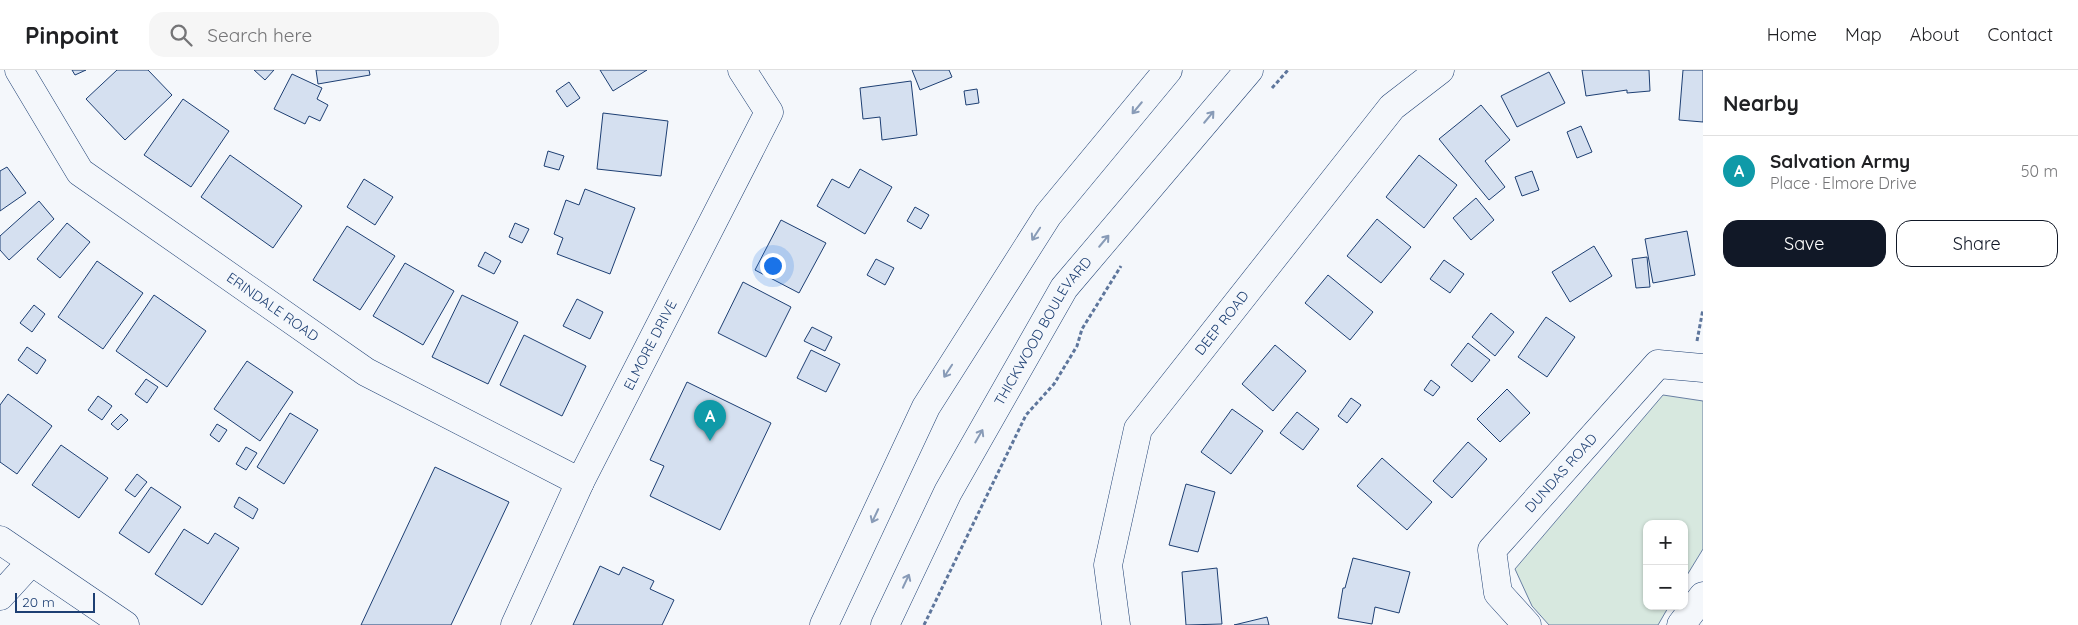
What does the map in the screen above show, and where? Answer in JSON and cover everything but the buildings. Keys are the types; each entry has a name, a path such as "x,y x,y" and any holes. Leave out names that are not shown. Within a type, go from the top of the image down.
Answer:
{"street":[{"name":"ERINDALE ROAD","path":"19,70 80,172 366,372 580,482"},
{"name":"ELMORE DRIVE","path":"515,625 580,482 769,112 742,70"},
{"path":"824,625 926,407 1048,215 1168,70"},
{"name":"THICKWOOD BOULEVARD","path":"885,625 948,492 1064,288 1249,70"},
{"name":"DEEP ROAD","path":"1116,625 1108,564 1138,429 1392,106 1440,70"},
{"name":"DUNDAS ROAD","path":"1527,625 1498,593 1492,550 1658,364 1703,368"},
{"path":"0,540 125,625"},
{"path":"0,596 31,562"},
{"path":"1681,625 1703,596"}],"path":[{"path":"1270,89 1288,70"},
{"path":"924,625 1026,415 1054,384 1077,346 1082,329 1123,263"}],"shaded area":[{"path":"1663,395 1703,401 1703,549 1688,573 1688,520 1643,520 1643,610 1667,610 1658,625 1549,625 1532,606 1515,569"}],"place":[{"name":"Salvation Army","path":"710,441"}]}
